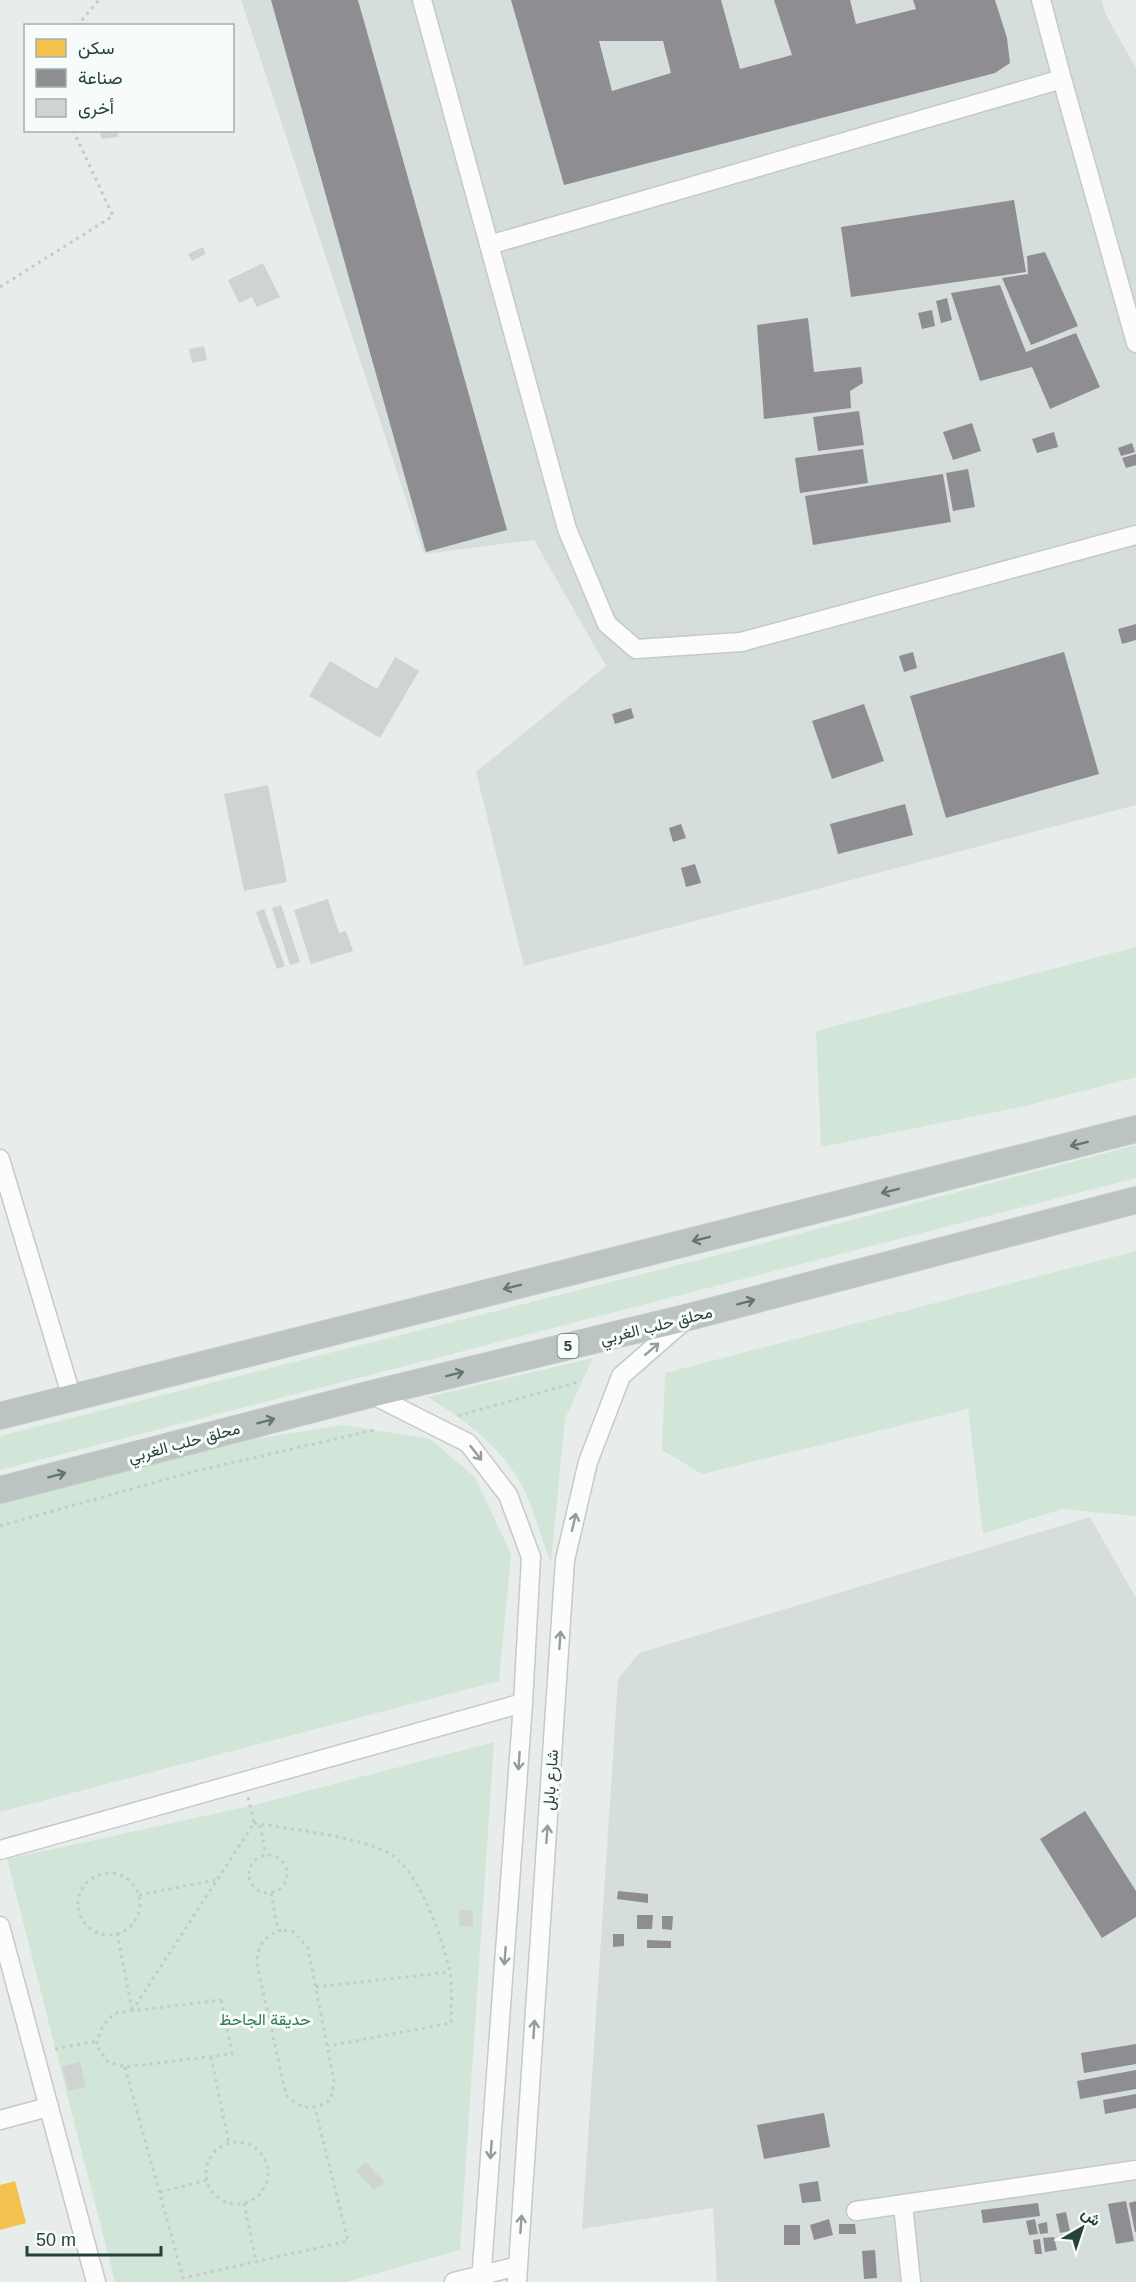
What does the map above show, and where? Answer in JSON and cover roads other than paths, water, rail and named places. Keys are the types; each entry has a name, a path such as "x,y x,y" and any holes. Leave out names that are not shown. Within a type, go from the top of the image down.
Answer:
{"highway":[{"path":"0,1416 1136,1129"},
{"name":"محلق حلب الغربي","path":"0,1490 371,1394 689,1317 1136,1200"}],"street":[{"path":"422,0 567,529 607,624 636,649 741,642 1136,535"},
{"path":"1041,0 1136,343"},
{"path":"489,245 1062,80"},
{"path":"0,1159 72,1398"},
{"name":"شارع بابل","path":"518,2274 565,1560 588,1461 621,1376 689,1317"},
{"path":"371,1394 468,1443 508,1495 531,1557 523,1703 482,2278"},
{"path":"530,1576 564,1579"},
{"path":"0,1850 523,1703"},
{"path":"0,1926 96,2282"},
{"path":"0,2120 48,2107"},
{"path":"856,2211 1136,2170"},
{"path":"903,2204 911,2282"},
{"path":"454,2282 518,2274"}],"park label":[{"name":"حديقة الجاحظ","path":"265,2019"}]}
